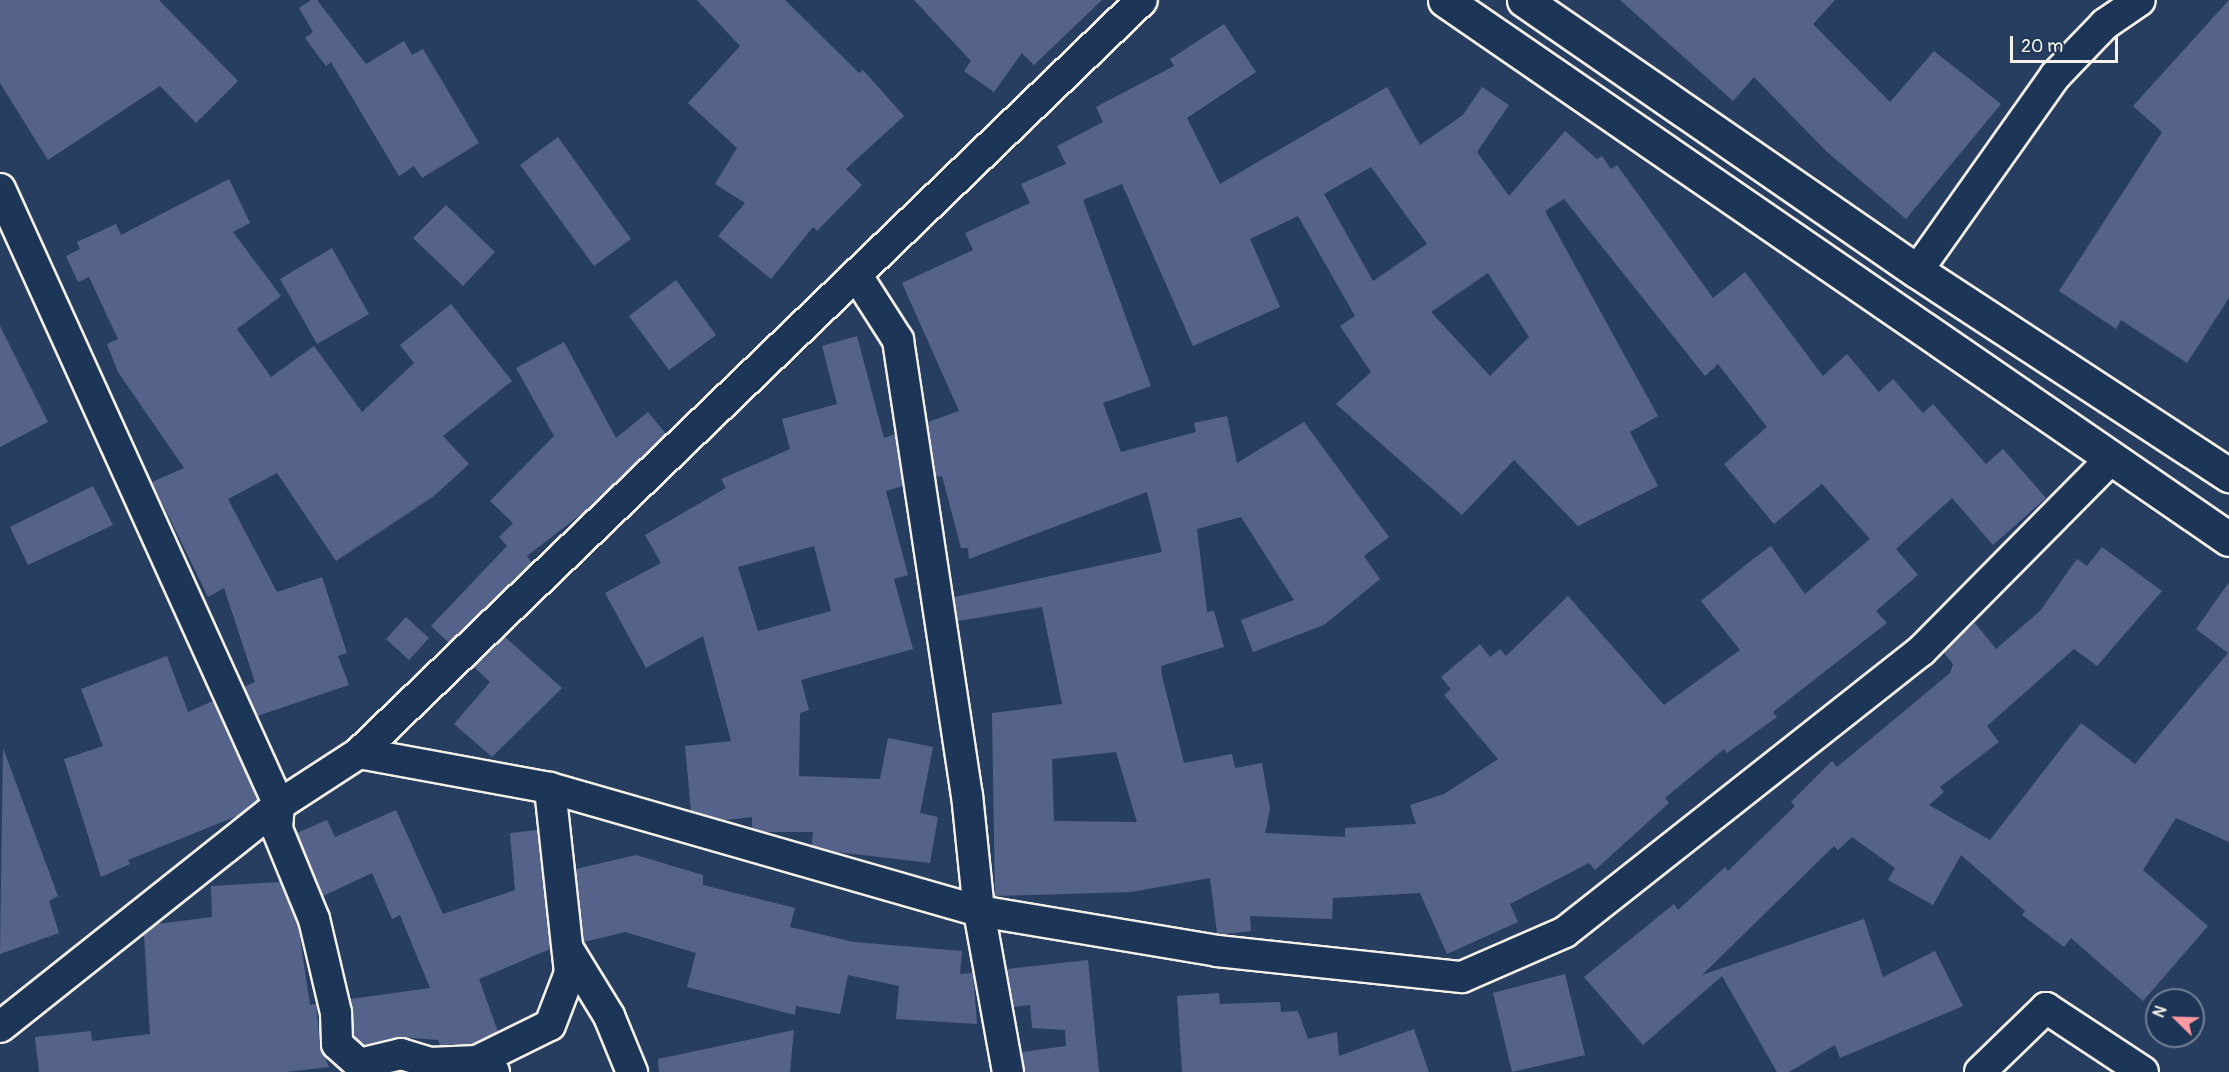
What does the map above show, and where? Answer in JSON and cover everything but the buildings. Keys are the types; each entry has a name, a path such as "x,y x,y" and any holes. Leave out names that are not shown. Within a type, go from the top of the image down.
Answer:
{"main road":[{"path":"1445,0 2110,460 2229,539"},
{"path":"1524,0 1917,271 2229,475"}],"street":[{"path":"0,1027 279,805 359,753 1143,0"},
{"path":"1917,271 2055,76 2105,24 2140,0"},
{"path":"0,189 279,805 277,829 314,919 336,1013 337,1044 359,1064 401,1054 430,1063 486,1066 550,1025 563,1000 568,950 550,788"},
{"path":"857,276 898,340 967,795 979,911 1008,1072"},
{"path":"359,753 550,788 979,911 1217,951 1462,977 1565,932 1921,651 2110,460"},
{"path":"568,950 609,1017 632,1072"},
{"path":"1980,1072 2046,1008 2143,1072"}]}
